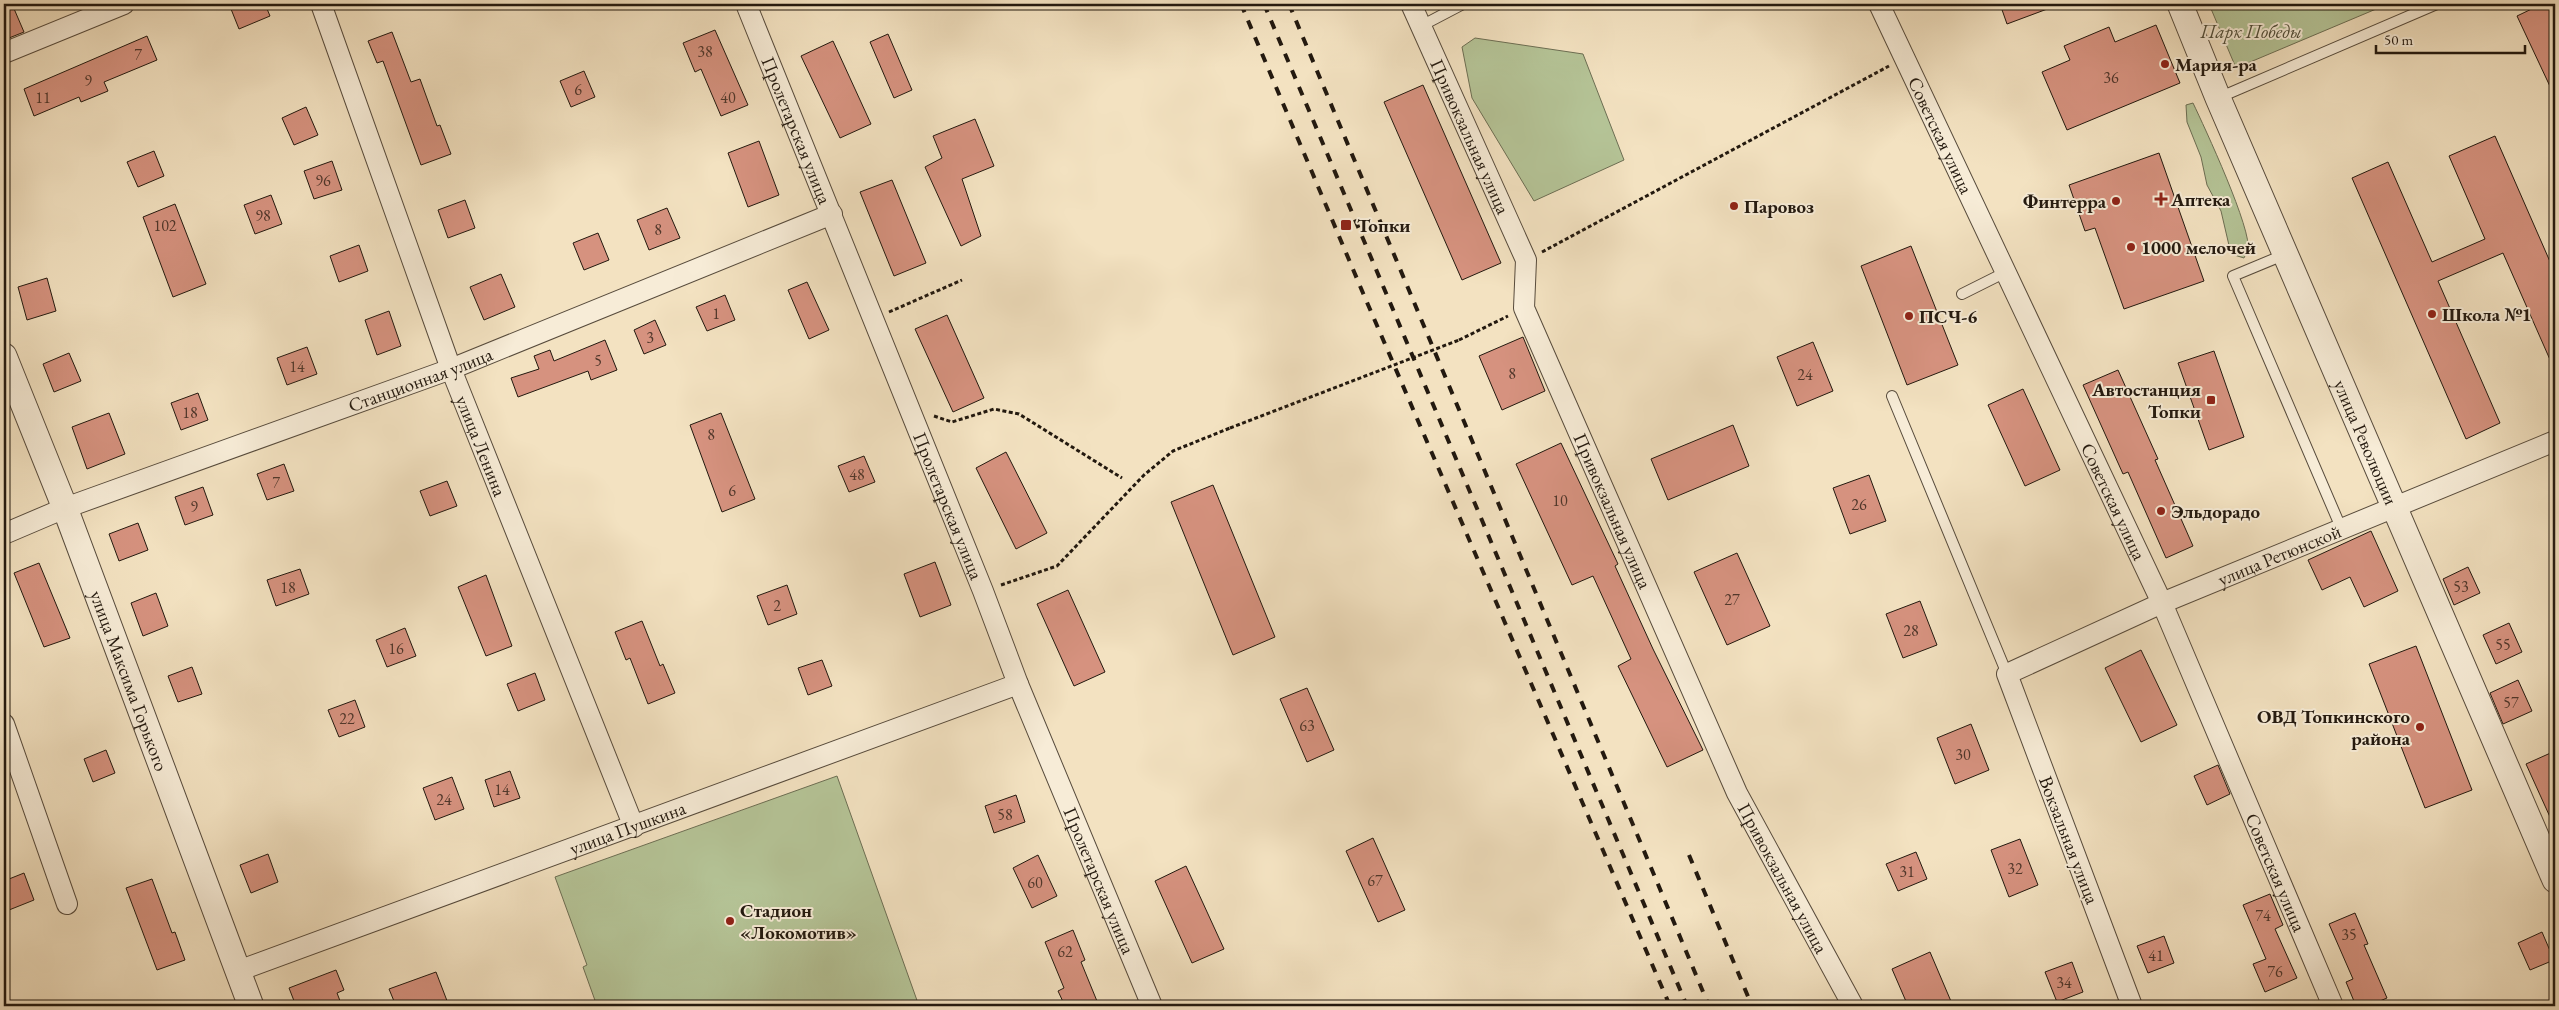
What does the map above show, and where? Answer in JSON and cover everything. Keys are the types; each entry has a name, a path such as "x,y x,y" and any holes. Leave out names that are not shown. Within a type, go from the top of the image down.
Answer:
{"street":[{"path":"4,53 124,4"},
{"name":"улица Ленина","path":"321,4 452,369 634,827"},
{"name":"Пролетарская улица","path":"746,4 984,591 1018,684 1152,1006"},
{"name":"Привокзальная улица","path":"1411,4 1526,260 1524,308 1738,793 1853,1006"},
{"name":"Советская улица","path":"1879,4 2162,603 2333,1006"},
{"name":"улица Революции","path":"2180,4 2218,98 2397,508 2555,880"},
{"name":"Станционная улица","path":"4,534 65,508 452,369 832,214"},
{"name":"улица Максима Горького","path":"4,356 65,508 251,1006"},
{"name":"улица Ретюнской","path":"2007,674 2162,603 2397,508 2555,441"},
{"name":"Вокзальная улица","path":"2007,674 2132,1006"},
{"name":"улица Пушкина","path":"238,971 634,827 1018,684"},
{"path":"4,724 67,904"}],"lane":[{"path":"1421,26 1463,4"},
{"path":"2218,98 2437,4"},
{"path":"2286,254 2233,276 2342,530"},
{"path":"1962,294 2006,272"},
{"path":"1892,396 2007,674"}],"path":[{"path":"1526,260 1905,58"},
{"path":"874,318 962,280"},
{"path":"984,591 1057,566 1144,475 1173,451 1459,340 1524,308"},
{"path":"910,407 952,422 994,409 1019,414 1122,478"}],"green space":[{"name":"Парк Победы","path":"2209,4 2388,4 2236,68"},
{"path":"1475,38 1583,54 1624,160 1534,201 1472,98 1462,47"},
{"path":"2193,103 2236,201 2248,240 2248,251 2244,258 2231,254 2221,211 2207,185 2201,157 2187,122 2186,105"},
{"name":"Стадион «Локомотив»","path":"837,776 919,1006 597,1006 583,967 587,965 555,877"}],"building":[{"path":"4,4 12,4 24,32 4,40"},
{"path":"229,4 265,4 270,16 239,29"},
{"path":"2000,4 2058,4 2058,5 2007,24"},
{"path":"2542,4 2555,4 2555,97 2517,16"},
{"path":"2156,25 2180,83 2067,130 2042,72 2070,60 2064,46 2109,27 2115,42"},
{"path":"715,30 748,105 721,116 701,69 695,72 683,43"},
{"path":"392,32 411,82 420,79 437,126 440,125 451,154 421,165 383,61 377,63 368,41"},
{"path":"888,34 912,90 894,98 870,42"},
{"path":"147,36 157,60 104,82 108,91 81,102 79,97 34,116 24,89"},
{"path":"833,41 871,124 840,138 801,56"},
{"path":"584,71 595,97 571,107 560,81"},
{"name":"Топки","path":"1423,85 1501,263 1462,280 1384,102"},
{"path":"306,107 318,135 294,145 282,118"},
{"path":"975,119 994,166 962,179 981,236 961,246 925,167 942,158 933,136"},
{"name":"Школа №1","path":"2495,136 2555,273 2555,371 2503,253 2438,281 2500,423 2466,439 2352,178 2388,162 2432,262 2485,239 2449,156"},
{"path":"759,141 779,195 748,207 728,153"},
{"path":"154,151 164,176 138,187 127,162"},
{"path":"2159,153 2204,281 2124,309 2095,228 2085,231 2069,185"},
{"path":"332,161 342,190 314,199 304,171"},
{"path":"892,180 926,263 894,276 860,192"},
{"path":"271,195 282,224 255,234 244,205"},
{"path":"465,200 475,228 448,238 438,210"},
{"path":"175,204 206,284 173,297 143,217"},
{"path":"667,208 680,238 649,250 637,220"},
{"path":"598,233 609,260 584,270 573,243"},
{"path":"359,245 368,271 339,282 330,256"},
{"name":"ПСЧ-6","path":"1911,246 1958,365 1907,385 1861,266"},
{"path":"501,274 515,307 484,320 470,287"},
{"path":"47,278 56,311 27,320 18,287"},
{"path":"807,282 829,330 809,339 788,290"},
{"path":"725,295 735,320 707,331 696,307"},
{"path":"389,311 401,346 377,355 365,320"},
{"path":"947,315 984,398 953,412 915,329"},
{"path":"655,320 666,345 644,354 634,330"},
{"path":"1523,337 1545,391 1502,410 1479,356"},
{"path":"605,340 617,370 591,380 588,371 518,397 511,378 539,369 534,356 550,350 554,361"},
{"path":"1813,342 1833,391 1797,406 1777,357"},
{"path":"307,347 317,374 287,385 277,358"},
{"name":"Автостанция Топки","path":"2214,351 2244,437 2209,450 2178,363"},
{"path":"69,353 81,381 54,392 43,364"},
{"path":"2118,370 2158,459 2155,460 2193,546 2166,558 2128,472 2123,474 2083,385"},
{"path":"2023,389 2060,470 2025,486 1988,405"},
{"path":"198,393 208,420 181,430 171,403"},
{"path":"109,413 125,454 87,469 72,427"},
{"path":"721,413 755,499 722,512 690,425"},
{"path":"1733,425 1749,466 1668,500 1651,459"},
{"path":"1561,443 1618,564 1615,566 1653,649 1703,750 1667,767 1618,666 1631,659 1593,576 1572,585 1516,464"},
{"path":"1006,452 1047,533 1016,549 976,468"},
{"path":"864,456 875,482 849,492 838,466"},
{"path":"284,464 294,491 267,500 257,474"},
{"path":"1869,475 1886,521 1850,534 1833,488"},
{"path":"447,481 457,506 430,516 420,491"},
{"path":"1213,485 1275,637 1233,655 1171,502"},
{"path":"203,487 213,515 185,525 175,497"},
{"path":"138,523 148,550 119,561 109,534"},
{"path":"2371,531 2398,591 2364,607 2350,577 2322,590 2308,560"},
{"path":"1737,553 1770,626 1727,645 1694,572"},
{"path":"935,562 951,605 920,617 904,574"},
{"path":"39,563 70,638 44,647 14,573"},
{"path":"2468,567 2480,593 2454,605 2443,579"},
{"path":"300,569 309,594 276,606 267,580"},
{"path":"486,575 512,646 486,656 458,587"},
{"path":"787,585 797,614 768,625 757,596"},
{"path":"1068,590 1105,672 1074,686 1037,604"},
{"path":"156,593 168,626 143,636 131,603"},
{"path":"1920,601 1937,645 1903,658 1886,614"},
{"path":"642,621 660,666 663,664 675,693 648,704 630,658 626,660 615,632"},
{"path":"2509,623 2522,652 2496,664 2483,635"},
{"path":"405,628 416,656 387,667 376,640"},
{"name":"ОВД Топкинского района","path":"2416,646 2472,790 2425,808 2369,664"},
{"path":"2141,650 2177,725 2141,742 2105,668"},
{"path":"822,660 832,686 808,695 798,668"},
{"path":"192,667 202,694 178,702 168,676"},
{"path":"535,673 545,700 518,711 507,684"},
{"path":"2518,680 2532,711 2503,724 2490,693"},
{"path":"1307,688 1334,750 1307,762 1280,699"},
{"path":"355,700 365,727 339,737 328,710"},
{"path":"1971,724 1989,770 1955,784 1937,738"},
{"path":"106,750 115,773 93,782 84,759"},
{"path":"2555,751 2555,828 2526,764"},
{"path":"2218,765 2230,794 2207,805 2194,776"},
{"path":"510,771 520,798 494,807 485,780"},
{"path":"452,777 464,809 435,820 423,788"},
{"path":"1016,795 1025,822 994,833 985,806"},
{"path":"1373,838 1405,910 1378,922 1346,851"},
{"path":"2020,839 2038,885 2009,897 1991,850"},
{"path":"1916,852 1927,879 1898,891 1886,864"},
{"path":"268,854 278,882 251,893 240,865"},
{"path":"1038,855 1057,896 1032,908 1013,868"},
{"path":"1186,866 1224,949 1192,963 1155,881"},
{"path":"24,873 34,900 4,912 4,881"},
{"path":"152,879 172,933 175,932 185,960 157,970 126,888"},
{"path":"2270,894 2283,925 2275,929 2297,978 2265,992 2253,964 2266,959 2243,905"},
{"path":"2355,913 2368,944 2364,945 2387,998 2368,1006 2356,1006 2346,982 2353,979 2329,924"},
{"path":"1073,930 1085,960 1081,962 1099,1006 1065,1006 1058,991 1064,988 1045,942"},
{"path":"2542,932 2554,960 2530,970 2518,943"},
{"path":"2164,936 2174,963 2148,973 2137,946"},
{"path":"1930,952 1953,1006 1908,1006 1892,969"},
{"path":"2072,962 2083,992 2057,1002 2045,972"},
{"path":"336,970 344,990 337,993 342,1006 296,1006 289,988"},
{"path":"436,972 449,1006 396,1006 389,989"}],"railway":[{"path":"1241,4 1363,293 1670,1006"},
{"path":"1264,4 1687,1006"},
{"path":"1289,4 1709,1006"},
{"path":"1689,855 1752,1006"}],"place":[{"name":"Мария-ра","path":"2165,64"},
{"name":"Аптека","path":"2161,199"},
{"name":"Финтерра","path":"2116,201"},
{"name":"Паровоз","path":"1734,206"},
{"name":"Топки","path":"1346,225"},
{"name":"1000 мелочей","path":"2131,247"},
{"name":"Школа №1","path":"2432,314"},
{"name":"ПСЧ-6","path":"1909,316"},
{"name":"Автостанция Топки","path":"2211,400"},
{"name":"Эльдорадо","path":"2161,511"},
{"name":"ОВД Топкинского района","path":"2420,727"},
{"name":"Стадион «Локомотив»","path":"730,921"}]}
